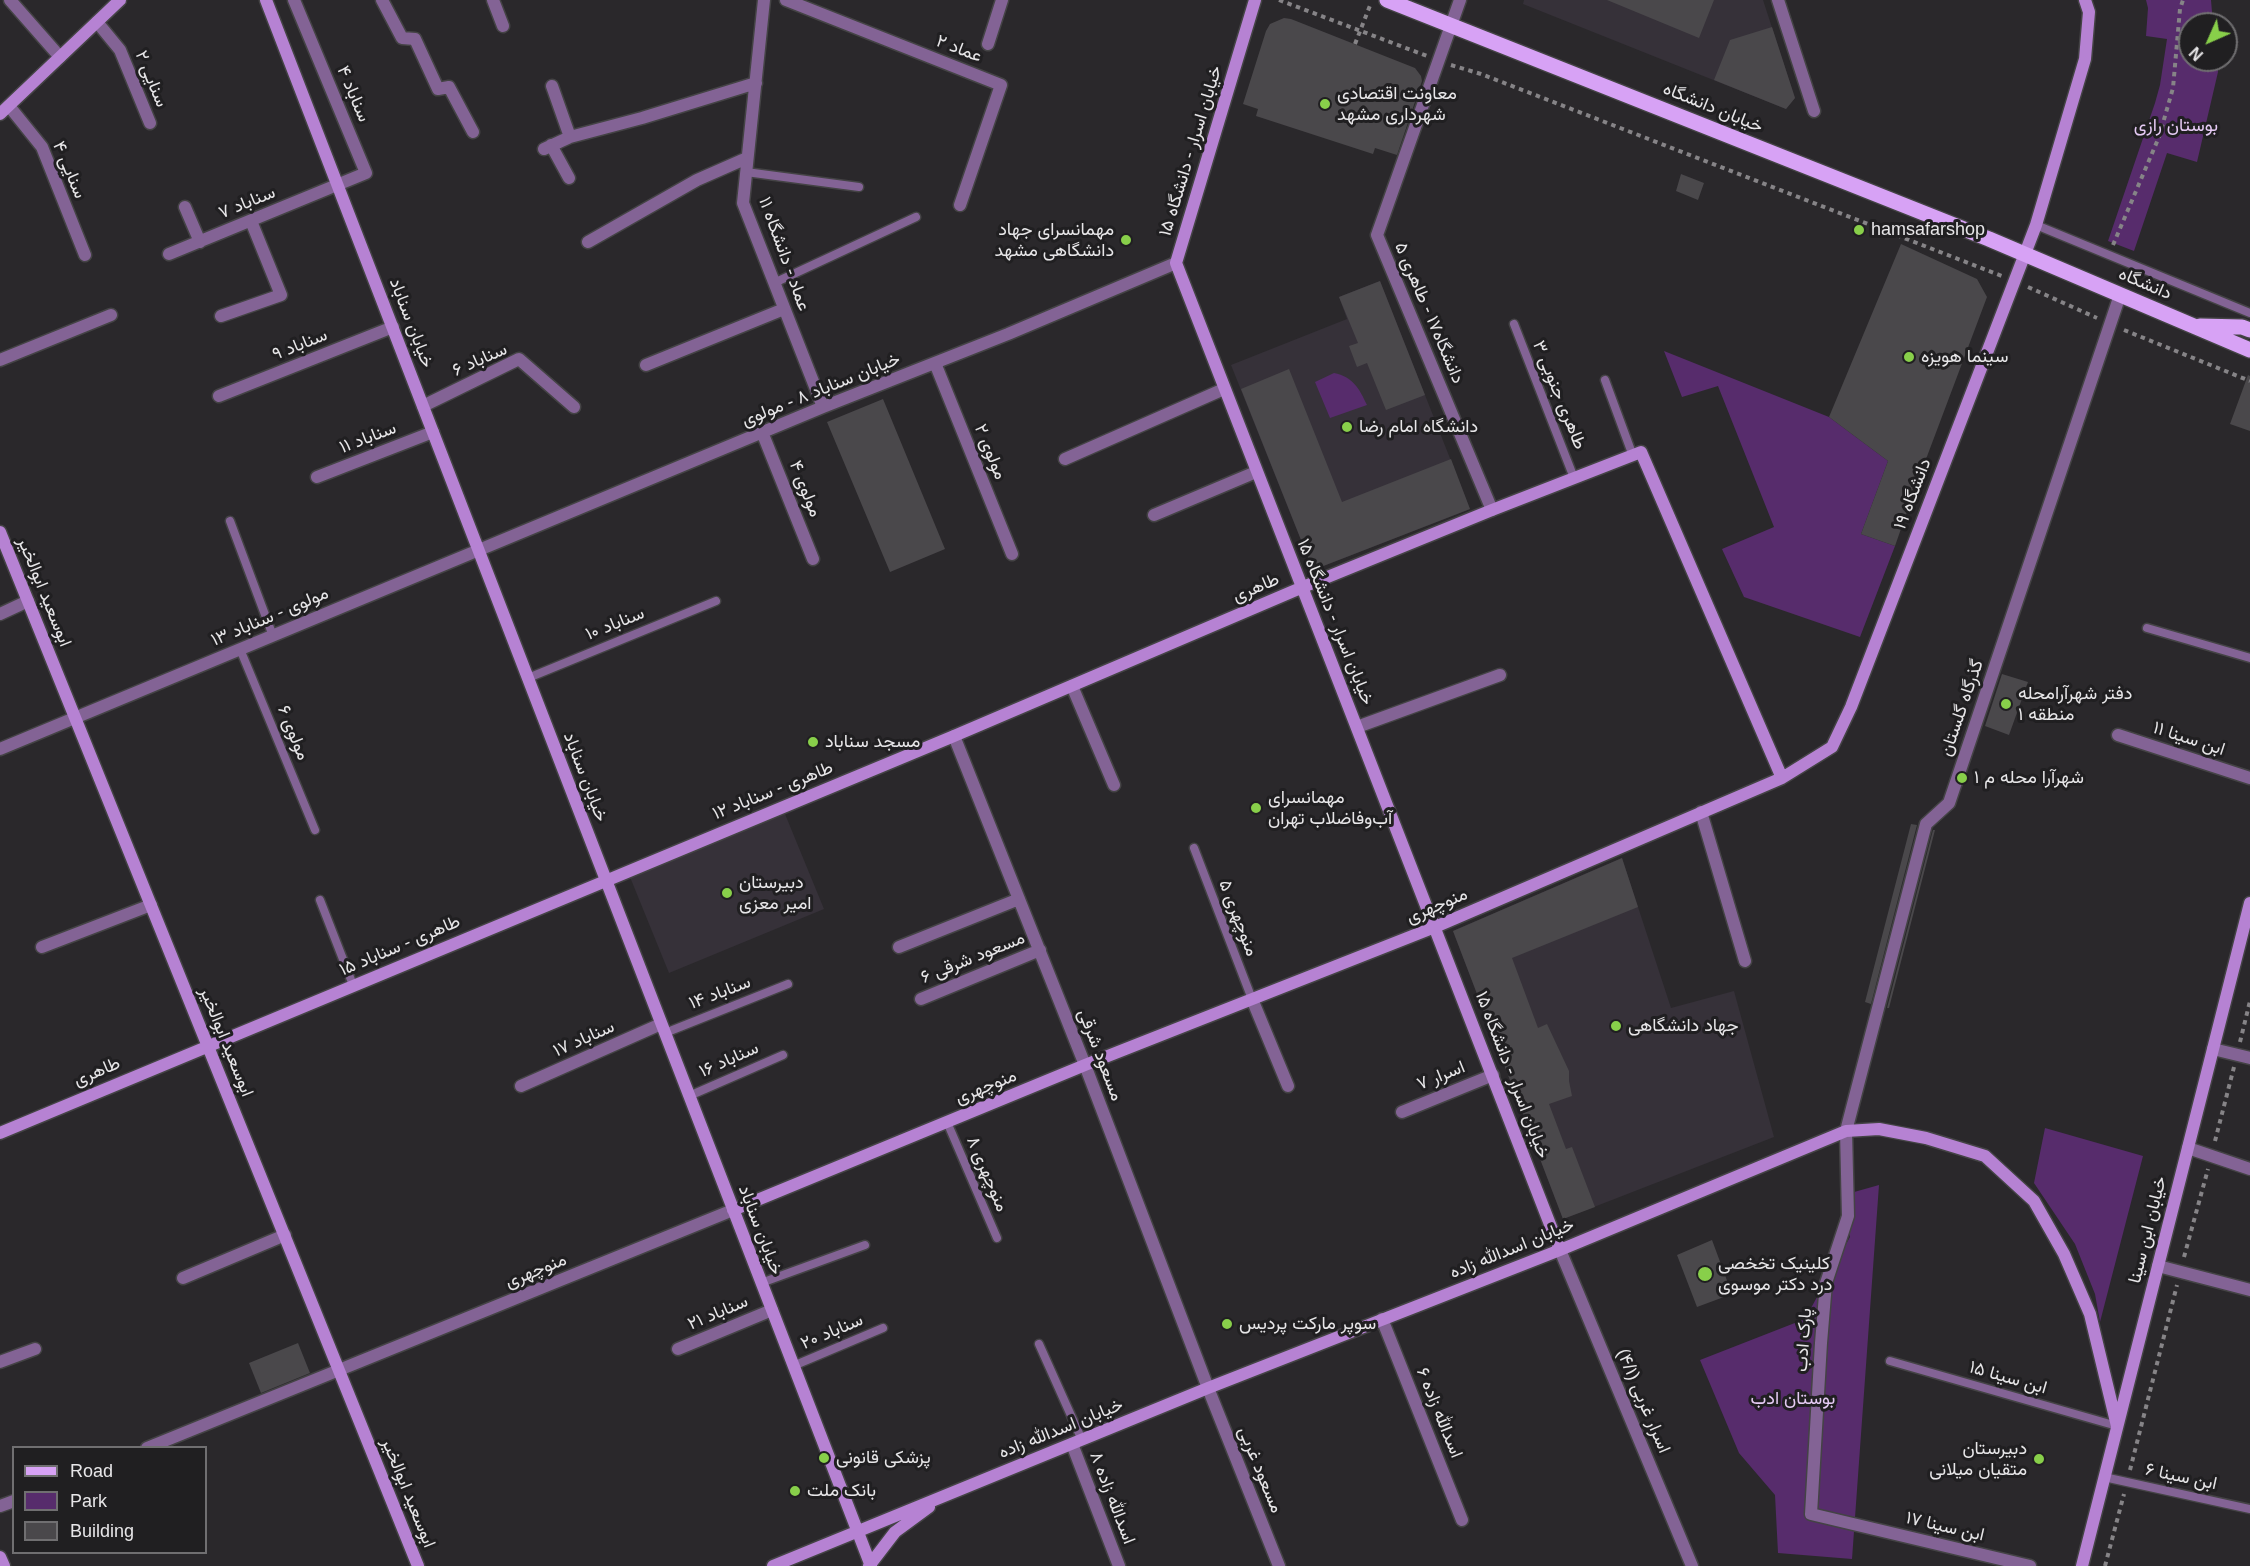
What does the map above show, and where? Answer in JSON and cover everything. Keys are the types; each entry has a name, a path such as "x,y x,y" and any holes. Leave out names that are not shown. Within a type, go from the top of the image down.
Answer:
{"main road":[{"name":"خیابان دانشگاه","path":"1387,0 2025,254"},
{"name":"دانشگاه","path":"2025,254 2250,350"},
{"path":"2191,326 2242,327 2250,330"}],"street":[{"path":"10,0 60,57"},
{"path":"4,110 120,0"},
{"name":"خیابان سناباد","path":"266,0 870,1566"},
{"name":"سناباد ۴","path":"294,0 366,173 338,185"},
{"path":"382,0 402,38 414,39 438,89 448,87 473,132"},
{"path":"494,0 503,26"},
{"name":"عماد - دانشگاه ۱۱","path":"764,0 742,203 823,407"},
{"name":"عماد ۲","path":"786,0 1001,84 960,205"},
{"path":"988,44 1002,0"},
{"name":"خیابان اسرار - دانشگاه ۱۵","path":"1255,0 1176,263 1560,1250"},
{"name":"دانشگاه۱۷ - طاهری ۵","path":"1460,0 1377,235 1492,510"},
{"path":"1778,0 1814,111"},
{"name":"دانشگاه ۱۹","path":"1832,747 1851,707 2036,225 2085,59 2089,12 2085,0"},
{"name":"سنایی ۲","path":"97,22 120,50 150,123"},
{"path":"569,178 548,147 570,137 642,118 756,83"},
{"path":"552,86 570,137"},
{"name":"سنایی ۴","path":"4,110 42,147 85,255"},
{"path":"588,242 698,180 747,158"},
{"name":"سناباد ۷","path":"169,254 338,185"},
{"path":"185,207 200,242"},
{"path":"221,316 281,296 251,221"},
{"name":"خیابان سناباد ۸ - مولوی","path":"479,550 1176,263"},
{"name":"گذرگاه گلستان","path":"1846,1131 1926,824 1949,803 2120,295"},
{"path":"646,365 784,309"},
{"path":"0,360 111,315"},
{"name":"سناباد ۹","path":"219,396 393,327"},
{"name":"سناباد ۶","path":"423,406 519,359 574,407"},
{"name":"مولوی ۲","path":"935,363 1012,554"},
{"path":"1065,459 1224,389"},
{"name":"سناباد ۱۱","path":"316,477 433,432"},
{"name":"مولوی ۴","path":"762,432 813,559"},
{"path":"1637,454 1782,778"},
{"name":"طاهری","path":"954,736 1303,587 1637,454"},
{"path":"1154,516 1256,472"},
{"name":"ابوسعید ابوالخیر","path":"0,532 418,1566"},
{"name":"مولوی - سناباد ۱۳","path":"0,749 479,550"},
{"path":"0,614 28,602"},
{"path":"1357,727 1500,675"},
{"path":"1072,686 1114,785"},
{"name":"ابن سینا ۱۱","path":"2118,735 2250,778"},
{"name":"طاهری - سناباد ۱۲","path":"606,880 954,736"},
{"name":"مسعود شرقی","path":"954,736 1085,1065 1208,1388"},
{"name":"منوچهری","path":"155,1446 1085,1065 1436,927 1782,778 1832,747"},
{"path":"1701,813 1745,961"},
{"name":"طاهری - سناباد ۱۵","path":"208,1045 606,880"},
{"path":"899,947 1019,899"},
{"name":"خیابان ابن سینا","path":"2082,1566 2213,1049 2248,922 2250,903"},
{"path":"42,946 151,905"},
{"name":"مسعود شرقی ۶","path":"921,999 1040,950"},
{"path":"1252,999 1288,1086"},
{"name":"سناباد ۱۷","path":"521,1086 663,1028"},
{"name":"طاهری","path":"0,1133 208,1045"},
{"path":"2213,1049 2250,1058"},
{"name":"اسرار ۷","path":"1402,1112 1493,1075"},
{"name":"خیابان اسدالله زاده","path":"773,1566 1208,1388 1560,1250 1846,1131 1879,1129 1926,1137 1985,1156 2034,1201 2064,1254 2090,1314 2117,1426"},
{"name":"پارک ادب","path":"1846,1131 1848,1216 1826,1283 1811,1514 1852,1524"},
{"path":"2188,1148 2250,1169"},
{"path":"183,1278 285,1235"},
{"name":"اسرار غربی (۴/۱)","path":"1560,1250 1692,1566"},
{"path":"2158,1266 2250,1290"},
{"name":"سناباد ۲۱","path":"678,1349 771,1310"},
{"name":"اسدالله زاده ۶","path":"1382,1319 1462,1520"},
{"path":"0,1362 35,1349"},
{"name":"مسعود غربی","path":"1208,1388 1279,1566"},
{"name":"اسدالله زاده ۸","path":"1077,1442 1119,1566"},
{"path":"870,1566 895,1532 947,1494"},
{"name":"ابن سینا ۱۷","path":"1852,1524 2030,1566"},
{"path":"0,1557 4,1566"}],"lane":[{"path":"746,172 859,187"},
{"path":"774,283 916,217"},
{"path":"2036,225 2250,313"},
{"name":"طاهری جنوبی ۳","path":"1514,324 1574,478"},
{"path":"1605,380 1637,454"},
{"path":"230,521 273,636"},
{"name":"سناباد ۱۰","path":"528,678 716,601"},
{"path":"2147,628 2250,658"},
{"name":"مولوی ۶","path":"240,649 315,830"},
{"name":"منوچهری ۵","path":"1194,848 1252,999"},
{"path":"320,900 353,985"},
{"name":"سناباد ۱۴","path":"663,1028 788,984"},
{"name":"سناباد ۱۶","path":"689,1096 783,1055"},
{"name":"منوچهری ۸","path":"947,1122 997,1238"},
{"path":"761,1283 866,1245"},
{"name":"سناباد ۲۰","path":"793,1366 883,1328"},
{"path":"1039,1344 1077,1442"},
{"name":"ابن سینا ۱۵","path":"1890,1361 2117,1426"},
{"name":"ابن سینا ۶","path":"2104,1477 2250,1509"}],"path":[{"path":"1279,0 1481,74 2015,281 2110,324 2250,381"},
{"path":"1355,44 1372,0"},
{"path":"2109,255 2162,127 2173,88 2180,9 2183,0"}],"shaded area":[{"path":"1524,0 1763,0 1795,98 1786,109 1523,4"},
{"name":"دانشگاه امام رضا","path":"1380,281 1470,509 1313,570 1231,365 1347,319 1339,297"},
{"name":"دبیرستان امیر معزی","path":"785,814 824,909 669,973 630,877"},
{"name":"جهاد دانشگاهی","path":"1622,858 1671,1008 1734,991 1774,1137 1563,1219 1453,931"}],"green space":[{"name":"بوستان رازی","path":"2146,0 2211,0 2212,12 2178,12 2178,72 2218,72 2197,162 2167,153 2134,251 2108,241 2160,85 2167,39 2146,36 2148,8"},
{"path":"1664,351 1829,417 1888,461 1861,534 1895,546 1860,637 1744,597 1722,549 1774,527 1718,386 1682,397"},
{"path":"1334,373 1351,380 1367,405 1330,418 1315,382"},
{"path":"2045,1128 2143,1156 2100,1322 2095,1294 2075,1244 2034,1183"},
{"name":"بوستان ادب","path":"1879,1185 1852,1559 1778,1553 1775,1495 1739,1453 1700,1360 1805,1319 1850,1237 1840,1196"}],"building":[{"path":"1607,0 1714,0 1699,38"},
{"path":"1284,18 1415,68 1422,81 1397,155 1375,148 1373,154 1256,116 1258,109 1243,104 1266,31 1270,24"},
{"path":"1772,27 1795,98 1786,109 1714,80 1730,40"},
{"path":"1681,174 1704,183 1698,200 1676,191"},
{"name":"سینما هویزه","path":"1901,244 1977,279 1987,297 1895,546 1861,534 1888,461 1829,417"},
{"path":"1380,281 1425,395 1386,410 1367,363 1357,367 1349,346 1358,343 1339,297"},
{"path":"1289,369 1342,502 1451,459 1470,509 1313,570 1241,389"},
{"path":"2248,375 2250,376 2250,431 2230,424"},
{"path":"883,399 945,549 890,572 827,422"},
{"name":"دفتر شهرآرامحله منطقه ۱","path":"2002,674 2028,682 2009,735 1985,726"},
{"path":"1911,824 1917,825 1871,1004 1865,1002"},
{"path":"1933,830 1935,830 1889,1008 1887,1008"},
{"path":"1622,858 1638,907 1512,958 1538,1028 1547,1024 1569,1071 1572,1096 1549,1104 1566,1149 1572,1147 1595,1207 1563,1219 1453,931"},
{"name":"کلینیک تخخصی درد دکتر موسوی","path":"1712,1240 1732,1294 1697,1307 1677,1255"},
{"path":"298,1343 310,1373 261,1393 249,1363"}],"place":[{"name":"معاونت اقتصادی شهرداری مشهد","path":"1325,104"},
{"name":"hamsafarshop","path":"1859,230"},
{"name":"مهمانسرای جهاد دانشگاهی مشهد","path":"1126,240"},
{"name":"سینما هویزه","path":"1909,357"},
{"name":"دانشگاه امام رضا","path":"1347,427"},
{"name":"دفتر شهرآرامحله منطقه ۱","path":"2006,704"},
{"name":"مسجد سناباد","path":"813,742"},
{"name":"شهرآرا محله م ۱","path":"1962,778"},
{"name":"مهمانسرای آب‌و‌فاضلاب تهران","path":"1256,808"},
{"name":"دبیرستان امیر معزی","path":"727,893"},
{"name":"جهاد دانشگاهی","path":"1616,1026"},
{"name":"کلینیک تخخصی درد دکتر موسوی","path":"1705,1274"},
{"name":"سوپر مارکت پردیس","path":"1227,1324"},
{"name":"پزشکی قانونی","path":"824,1458"},
{"name":"دبیرستان متقیان میلانی","path":"2039,1459"},
{"name":"بانک ملت","path":"795,1491"}]}
